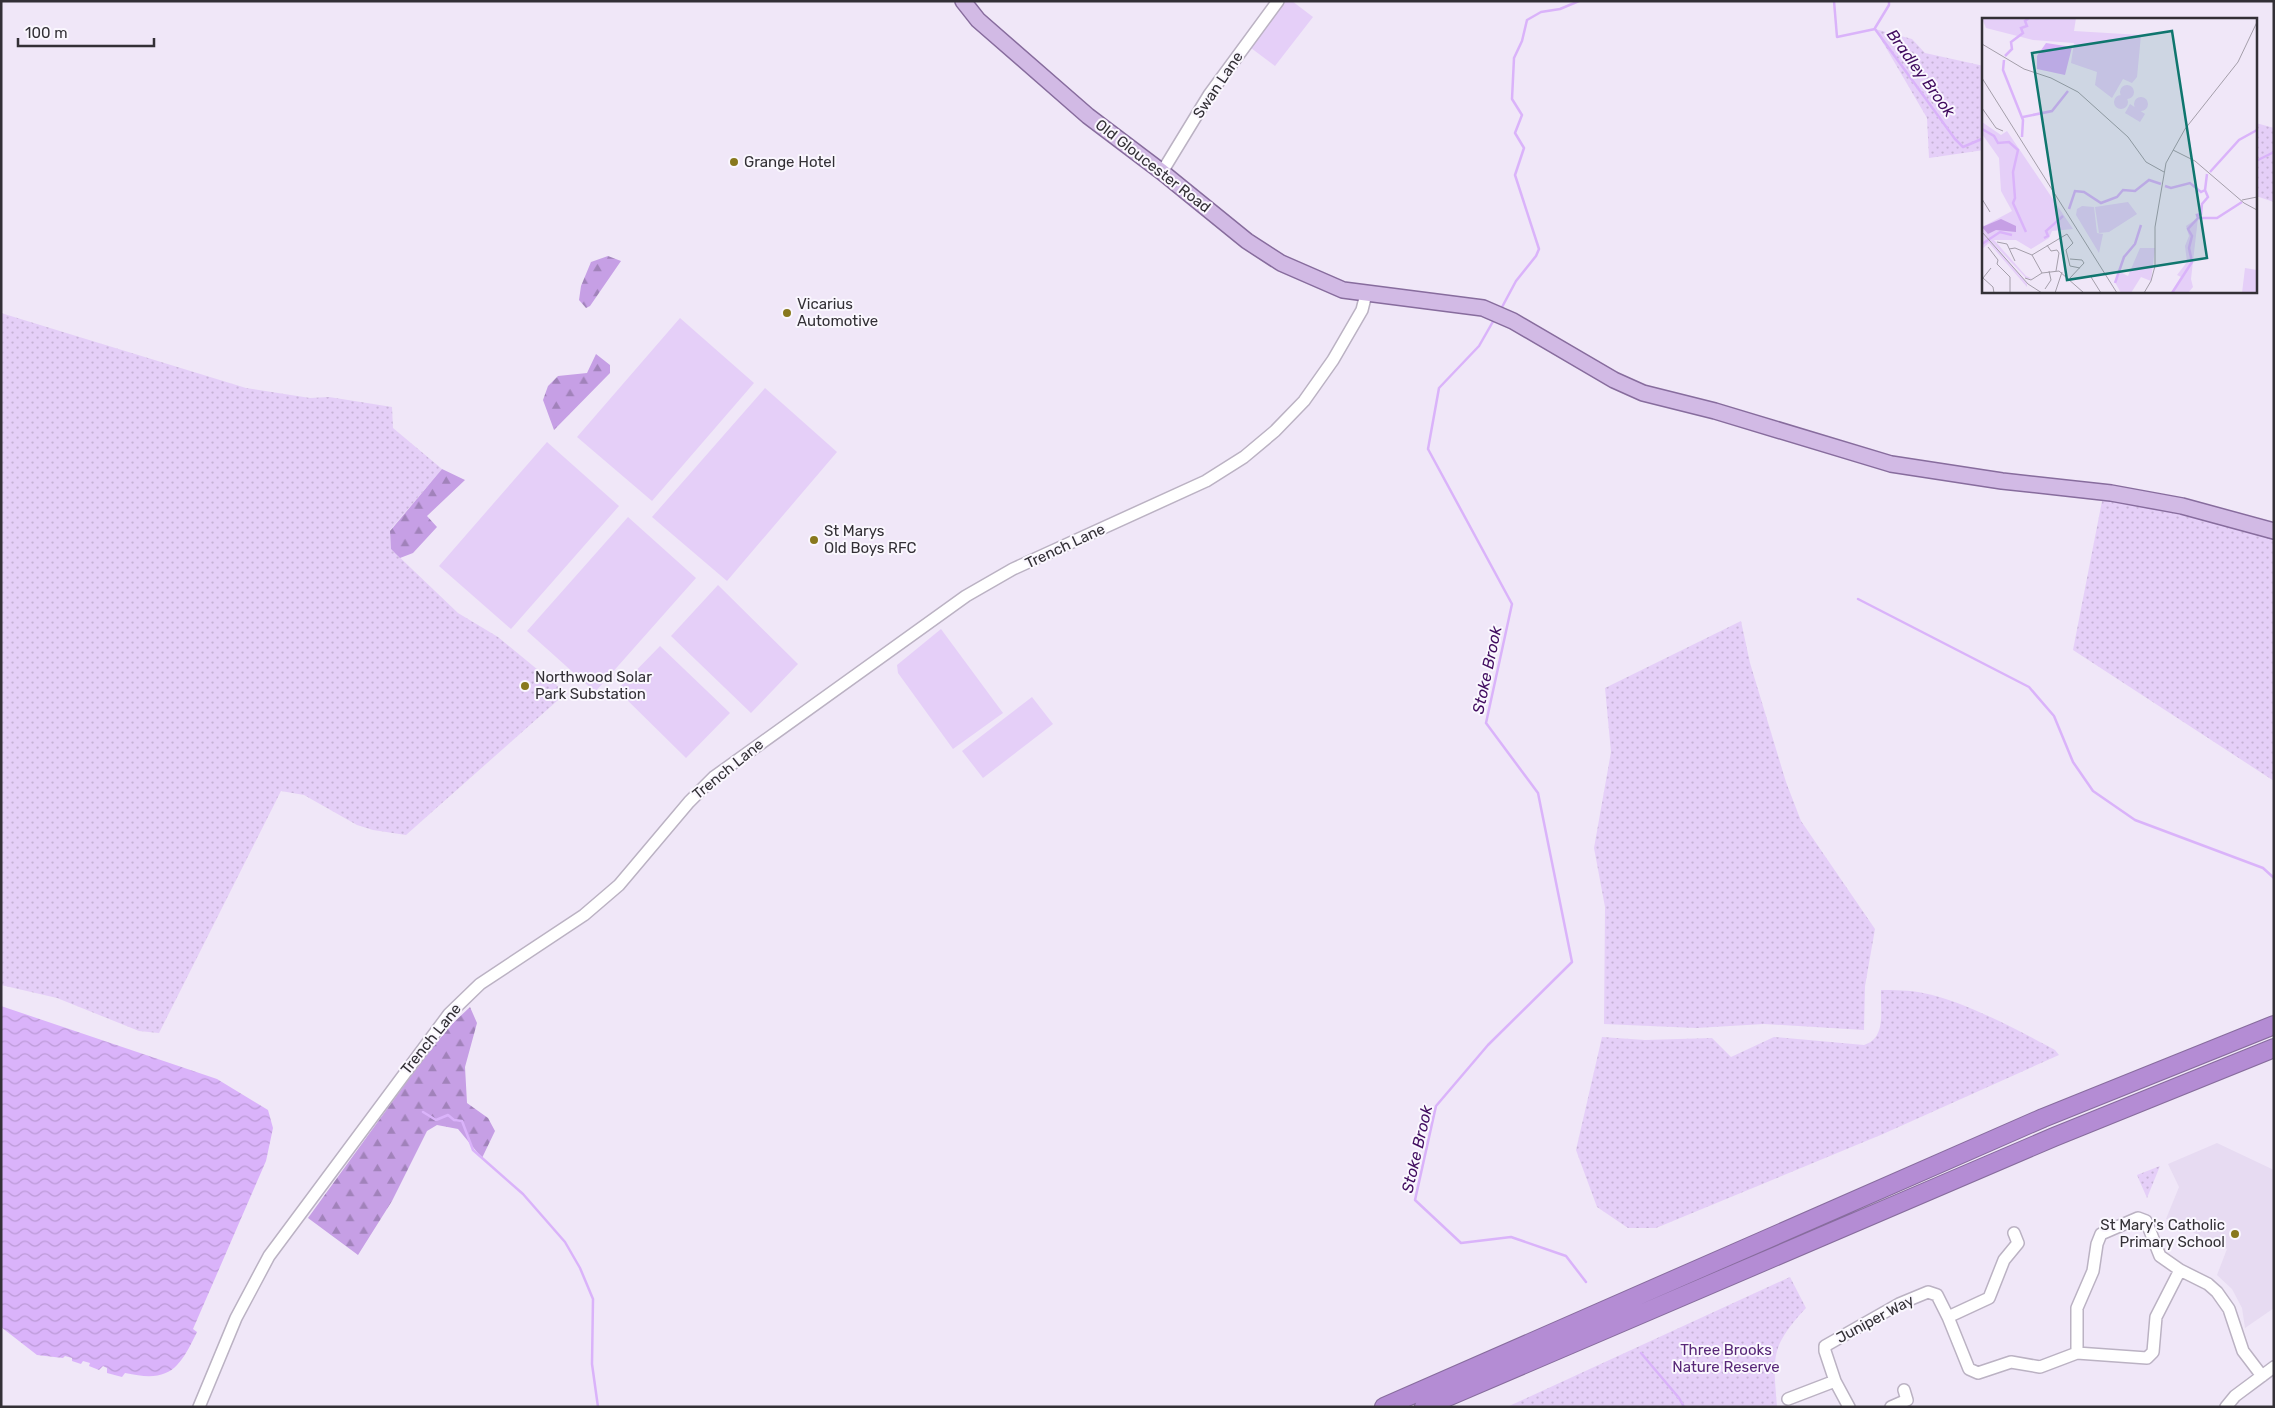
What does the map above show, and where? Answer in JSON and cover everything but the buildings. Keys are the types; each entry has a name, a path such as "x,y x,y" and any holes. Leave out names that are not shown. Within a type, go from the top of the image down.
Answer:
{"highway":[{"path":"1384,1407 2043,1118 2274,1025"},
{"path":"1424,1407 2054,1136 2274,1048"}],"main road":[{"name":"Old Gloucester Road","path":"963,1 978,20 1088,116 1247,240 1281,262 1344,290 1483,308 1513,321 1614,380 1643,393 1715,411 1891,464 1984,479 2111,493 2182,506 2274,531"}],"street":[{"name":"Swan Lane","path":"1162,172 1209,95 1278,1"},
{"name":"Trench Lane","path":"199,1407 236,1318 269,1256 413,1060 449,1014 480,984 584,915 619,885 689,802 714,778 966,596 1013,569 1206,481 1244,457 1275,431 1304,401 1338,351 1362,310 1366,294"},
{"path":"2077,1353 2077,1308 2093,1271 2097,1244 2101,1234 2138,1218 2146,1221 2160,1256 2180,1270 2208,1284 2217,1292 2229,1309 2243,1352 2262,1376"},
{"path":"1948,1317 1989,1298 2004,1260 2018,1243 2014,1233"},
{"name":"Juniper Way","path":"1849,1407 1835,1382 1825,1346 1879,1314 1928,1292 1936,1295 1948,1317 1969,1369 1978,1372 2011,1362 2040,1367 2077,1353 2147,1358 2153,1352 2156,1317 2180,1270"},
{"path":"2226,1407 2274,1367"},
{"path":"1788,1399 1835,1382"},
{"path":"1891,1407 1906,1400 1904,1390"}],"shaded area":[{"name":"St Mary's Catholic Primary School","path":"2217,1143 2274,1170 2274,1308 2245,1328 2242,1308 2232,1289 2217,1275 2227,1249 2166,1219 2179,1187 2168,1164"}],"green space":[{"path":"1286,1 1292,1 1313,17 1275,66 1251,48"},
{"path":"1875,29 1912,39 1925,53 1982,66 1982,150 1929,158 1927,118"},
{"path":"2258,124 2274,128 2274,202 2258,197"},
{"path":"608,256 621,261 590,306 586,308 579,300 581,286 591,262"},
{"path":"1,313 246,388 310,398 329,397 392,407 393,428 442,469 390,530 391,549 458,613 498,637 566,693 406,835 373,830 357,825 304,795 281,791 159,1033 139,1031 57,998 1,985"},
{"path":"680,318 754,383 652,501 577,437"},
{"path":"596,354 610,365 610,373 554,430 543,400 548,386 558,376 587,373"},
{"path":"765,388 837,452 727,581 652,517"},
{"path":"547,442 619,506 511,629 439,566"},
{"path":"442,469 465,480 427,516 437,527 413,553 400,558 391,549 390,531"},
{"path":"2103,496 2274,531 2274,781 2073,650"},
{"path":"628,517 696,578 595,692 527,631"},
{"path":"718,585 798,664 751,713 671,636"},
{"path":"1741,621 1750,663 1786,782 1801,821 1875,929 1865,986 1864,1030 1764,1024 1696,1028 1604,1024 1605,907 1594,848 1611,752 1605,688"},
{"path":"941,629 1003,713 953,749 898,673 897,665"},
{"path":"660,646 730,713 686,758 617,690"},
{"path":"1032,697 1053,724 983,778 962,751"},
{"path":"1881,990 1918,992 1956,1002 2025,1034 2055,1050 2059,1055 1883,1134 1656,1228 1628,1228 1597,1207 1576,1150 1602,1037 1645,1040 1712,1038 1731,1057 1774,1037 1864,1045 1876,1036 1879,1030 1881,1022"},
{"path":"470,1007 477,1023 465,1067 467,1103 488,1118 495,1131 482,1158 458,1129 437,1125 427,1131 392,1201 358,1255 308,1218 419,1065 450,1026"},
{"path":"2160,1166 2147,1198 2137,1175"},
{"name":"Three Brooks Nature Reserve","path":"1790,1277 1806,1308 1786,1333 1776,1353 1777,1407 1507,1407"}],"water":[{"path":"1,1006 217,1079 268,1110 273,1128 266,1161 193,1329 197,1332 178,1364 163,1374 140,1376 125,1373 122,1377 107,1373 107,1368 103,1366 99,1370 89,1366 90,1363 83,1361 81,1364 65,1356 63,1358 37,1355 1,1327"}],"waterway":[{"name":"Stoke Brook","path":"1501,309 1516,281 1536,256 1539,249 1515,175 1524,148 1515,133 1522,115 1512,99 1514,58 1522,41 1527,20 1541,12 1560,9 1579,1"},
{"name":"Bradley Brook","path":"1834,1 1837,37 1875,29 1955,139 1963,147 1982,139"},
{"path":"1875,28 1889,5 1889,1"},
{"name":"Bradley Brook","path":"2258,160 2274,152"},
{"name":"Stoke Brook","path":"1495,318 1479,346 1439,388 1428,449 1512,604 1486,723 1538,793 1572,962 1488,1045 1436,1106 1415,1200 1461,1243 1511,1237 1566,1256 1586,1282"},
{"path":"1858,599 2029,687 2054,716 2073,762 2093,791 2135,820 2263,868 2274,878"},
{"path":"423,1112 436,1120 448,1115 454,1120 462,1121 473,1150 523,1194 565,1242 580,1268 593,1299 592,1364 598,1407"},
{"name":"Bradley Brook","path":"1641,1353 1679,1398 1684,1407"}],"place":[{"name":"Grange Hotel","path":"734,162"},
{"name":"Vicarius Automotive","path":"787,313"},
{"name":"St Marys Old Boys RFC","path":"814,540"},
{"name":"Northwood Solar Park Substation","path":"525,686"},
{"name":"St Mary's Catholic Primary School","path":"2235,1234"}]}
